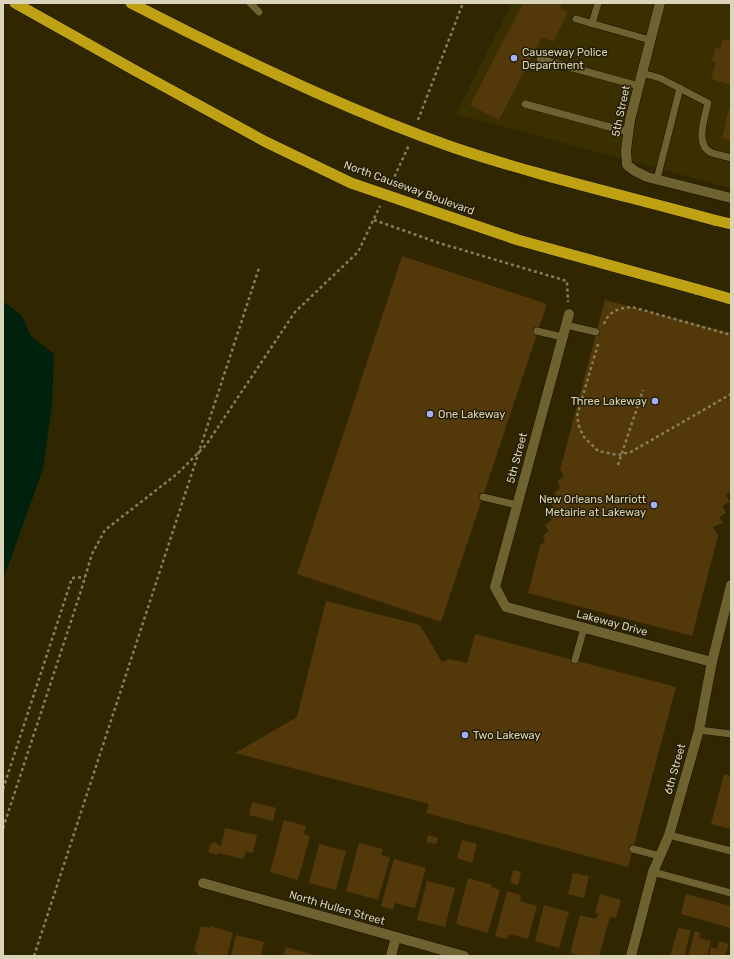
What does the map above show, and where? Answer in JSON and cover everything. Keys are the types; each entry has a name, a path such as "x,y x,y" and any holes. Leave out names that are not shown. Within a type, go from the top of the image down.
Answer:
{"highway":[{"name":"North Causeway Boulevard","path":"15,3 266,142 351,183 518,240 731,299"},
{"path":"131,3 281,77 413,132 508,164 731,224"}],"street":[{"name":"5th Street","path":"660,3 628,132 626,150 627,165 635,171 657,179 731,198"},
{"name":"5th Street","path":"506,607 495,587 569,314"},
{"name":"6th Street","path":"631,956 654,872 669,836 699,730 712,662 731,585"},
{"name":"Lakeway Drive","path":"506,607 712,662"},
{"name":"North Hullen Street","path":"203,883 464,956"},
{"path":"391,956 396,937"}],"lane":[{"path":"250,3 259,12"},
{"path":"592,24 598,3"},
{"path":"576,19 650,40"},
{"path":"540,59 639,86"},
{"path":"642,73 660,78 708,103 702,134 705,146 711,153 731,158"},
{"path":"657,179 680,88"},
{"path":"525,104 628,132"},
{"path":"566,325 596,332"},
{"path":"537,331 562,337"},
{"path":"482,497 517,505"},
{"path":"575,660 584,628"},
{"path":"699,730 731,734"},
{"path":"669,836 731,852"},
{"path":"633,849 660,856"},
{"path":"654,872 731,893"}],"path":[{"path":"418,121 463,3"},
{"path":"391,186 409,143"},
{"path":"3,828 92,554 105,530 177,474 206,445 295,312 358,252 384,200"},
{"path":"374,220 439,243 567,281 569,314"},
{"path":"34,956 259,268"},
{"path":"603,326 612,312 621,308 632,307 731,335"},
{"path":"598,341 577,416 583,436 598,451 622,455 631,452 731,394"},
{"path":"618,466 643,390"},
{"path":"3,789 72,578 85,577"}],"shaded area":[{"path":"512,3 731,3 731,188 456,114"},
{"path":"3,301 22,316 31,336 54,354 52,406 43,469 3,580"}],"building":[{"path":"523,3 563,3 560,8 568,12 553,42 542,37 499,120 470,105"},
{"path":"723,39 731,41 731,85 711,79 716,63 712,61 716,47 720,48"},
{"path":"730,104 731,105 731,141 722,138"},
{"name":"One Lakeway","path":"402,256 547,304 441,622 297,574"},
{"name":"Three Lakeway","path":"605,300 731,333 731,492 726,495 730,502 722,506 726,513 719,517 723,523 713,527 718,536 692,636 528,593 540,546 545,542 543,536 549,531 545,525 552,520 548,514 554,509 551,503 557,499 554,493 560,488 557,481 564,476 560,470"},
{"name":"Two Lakeway","path":"326,601 420,625 442,662 449,659 467,663 475,634 676,687 628,867 426,813 429,804 235,753 297,717"},
{"path":"724,774 731,776 731,829 711,824"},
{"path":"252,802 276,808 273,821 249,815"},
{"path":"284,820 306,826 304,834 310,836 298,880 270,872"},
{"path":"225,828 257,835 253,853 246,852 243,859 219,853 216,855 208,852 211,844 215,842 221,847"},
{"path":"428,835 438,838 436,844 426,842"},
{"path":"462,840 477,844 472,863 457,858"},
{"path":"359,843 383,849 381,855 390,857 378,900 346,891"},
{"path":"319,844 346,851 336,890 309,883"},
{"path":"394,859 426,868 415,908 395,903 393,910 381,906"},
{"path":"513,870 521,872 518,885 510,883"},
{"path":"573,873 589,876 584,898 568,894"},
{"path":"468,878 492,885 491,887 500,890 488,933 456,924"},
{"path":"427,881 455,888 445,927 417,920"},
{"path":"507,891 521,895 520,901 537,906 528,939 509,934 507,939 495,936"},
{"path":"600,894 621,900 616,918 610,917 599,956 582,956 570,953 580,915 596,919 598,914 595,913"},
{"path":"686,894 731,906 731,928 681,914"},
{"path":"544,905 569,912 559,948 535,941"},
{"path":"201,926 210,928 211,926 233,933 227,956 196,956 197,952 194,951"},
{"path":"678,928 691,930 684,956 670,956"},
{"path":"695,931 700,933 699,938 711,941 707,956 688,956"},
{"path":"236,935 264,942 261,956 231,956"},
{"path":"719,941 729,944 725,956 709,956 711,947 717,949"},
{"path":"286,947 318,956 283,956"}],"place":[{"name":"Causeway Police Department","path":"514,58"},
{"name":"Three Lakeway","path":"655,401"},
{"name":"One Lakeway","path":"430,414"},
{"name":"New Orleans Marriott Metairie at Lakeway","path":"654,505"},
{"name":"Two Lakeway","path":"465,735"}]}
